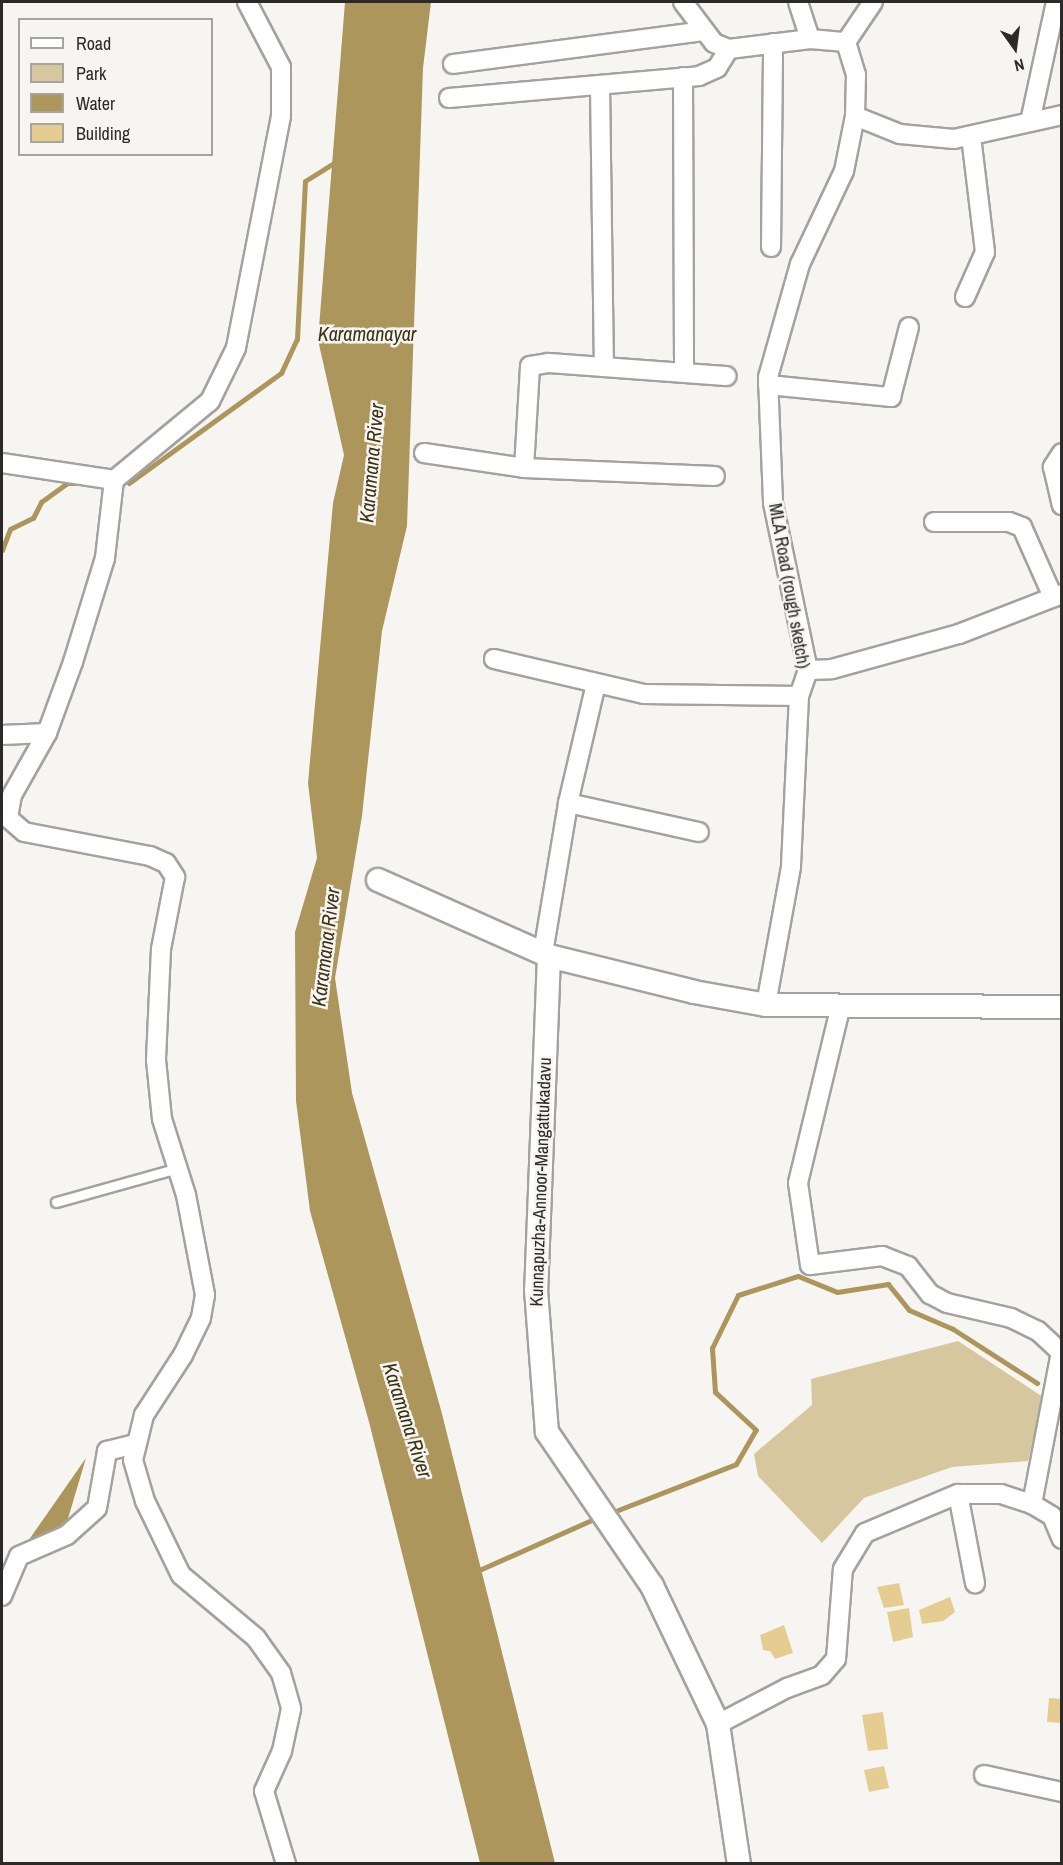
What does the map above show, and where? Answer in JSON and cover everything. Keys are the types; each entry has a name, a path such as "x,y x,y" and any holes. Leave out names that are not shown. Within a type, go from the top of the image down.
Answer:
{"street":[{"path":"247,2 281,67 281,116 236,348 210,401 114,480 105,558 47,733 12,795 11,824 24,832 150,856 166,863 174,877 155,1019 162,1119 174,1170 186,1195 205,1295 201,1318 144,1415 135,1444 133,1460 146,1501 181,1575 256,1638 281,1673 291,1708 282,1751 264,1791 286,1863"},
{"path":"683,2 702,31 714,43 729,49 810,39 846,42 873,2"},
{"path":"798,2 810,39"},
{"path":"1030,122 1056,2"},
{"path":"453,64 702,31"},
{"name":"MLA Road (rough sketch)","path":"766,1005 791,867 799,696 808,670 773,503 768,385 800,264 844,171 855,116 856,75 846,42"},
{"path":"771,247 773,44"},
{"path":"449,98 683,77 717,68 729,49"},
{"path":"683,77 684,372"},
{"path":"600,85 604,366"},
{"path":"855,116 900,134 971,136 1062,115"},
{"path":"965,297 985,252 971,136"},
{"path":"768,385 891,397 909,327"},
{"path":"524,468 530,366 604,366 727,376"},
{"path":"424,453 524,468 715,476"},
{"path":"1062,453 1053,467 1062,505"},
{"path":"2,463 114,480"},
{"path":"808,670 832,669 959,634 1057,596 1022,527 1009,522 934,522"},
{"path":"494,659 596,684 644,693 799,696"},
{"path":"546,954 568,803 596,684"},
{"path":"2,735 47,733"},
{"path":"568,803 699,832"},
{"path":"378,880 546,954 693,992 766,1005 1062,1007"},
{"name":"Kunnapuzha-Annoor-Mangattukadavu","path":"546,954 536,1290 547,1432 652,1586 718,1724 739,1863"},
{"path":"841,1005 798,1184 810,1265 882,1256 908,1266 930,1294 946,1303 1011,1317 1038,1331 1061,1352 1032,1504"},
{"path":"2,1596 19,1556 67,1535 97,1508 107,1451 135,1444"},
{"path":"958,1494 975,1583"},
{"path":"718,1724 787,1688 822,1675 836,1659 843,1569 865,1533 958,1494 1001,1494 1032,1504 1061,1531"},
{"path":"984,1775 1062,1792"}],"lane":[{"path":"56,1202 174,1170"}],"green space":[{"path":"958,1341 1043,1397 1028,1461 952,1467 864,1498 822,1543 758,1476 754,1454 812,1405 811,1379"}],"water":[{"name":"Karamanayar","path":"345,2 431,2 423,68 407,526 382,631 362,816 335,978 352,1093 441,1410 555,1863 480,1863 369,1422 310,1211 296,1101 295,932 317,858 308,783 333,503 344,455 318,340"},
{"path":"86,1458 64,1532 26,1544"}],"building":[{"path":"899,1583 904,1605 884,1608 877,1587"},
{"path":"950,1597 955,1612 943,1621 922,1624 919,1610"},
{"path":"909,1608 913,1637 893,1642 887,1612"},
{"path":"784,1625 793,1653 775,1659 770,1651 763,1650 760,1635"},
{"path":"1049,1698 1062,1699 1062,1723 1047,1722"},
{"path":"883,1712 888,1749 868,1751 862,1715"},
{"path":"884,1766 889,1788 869,1792 864,1770"}],"waterway":[{"path":"129,483 281,373 297,339 305,181 338,160"},
{"path":"2,550 10,529 33,518 41,502 67,483 79,483"},
{"path":"613,1512 736,1464 756,1430 715,1392 712,1348 738,1295 798,1276 837,1292 888,1284 909,1310 953,1329 1037,1383"},
{"path":"477,1571 594,1519"}],"water label":[{"name":"Karamana River","path":"371,463"},
{"name":"Karamana River","path":"325,947"},
{"name":"Karamana River","path":"408,1420"}]}
